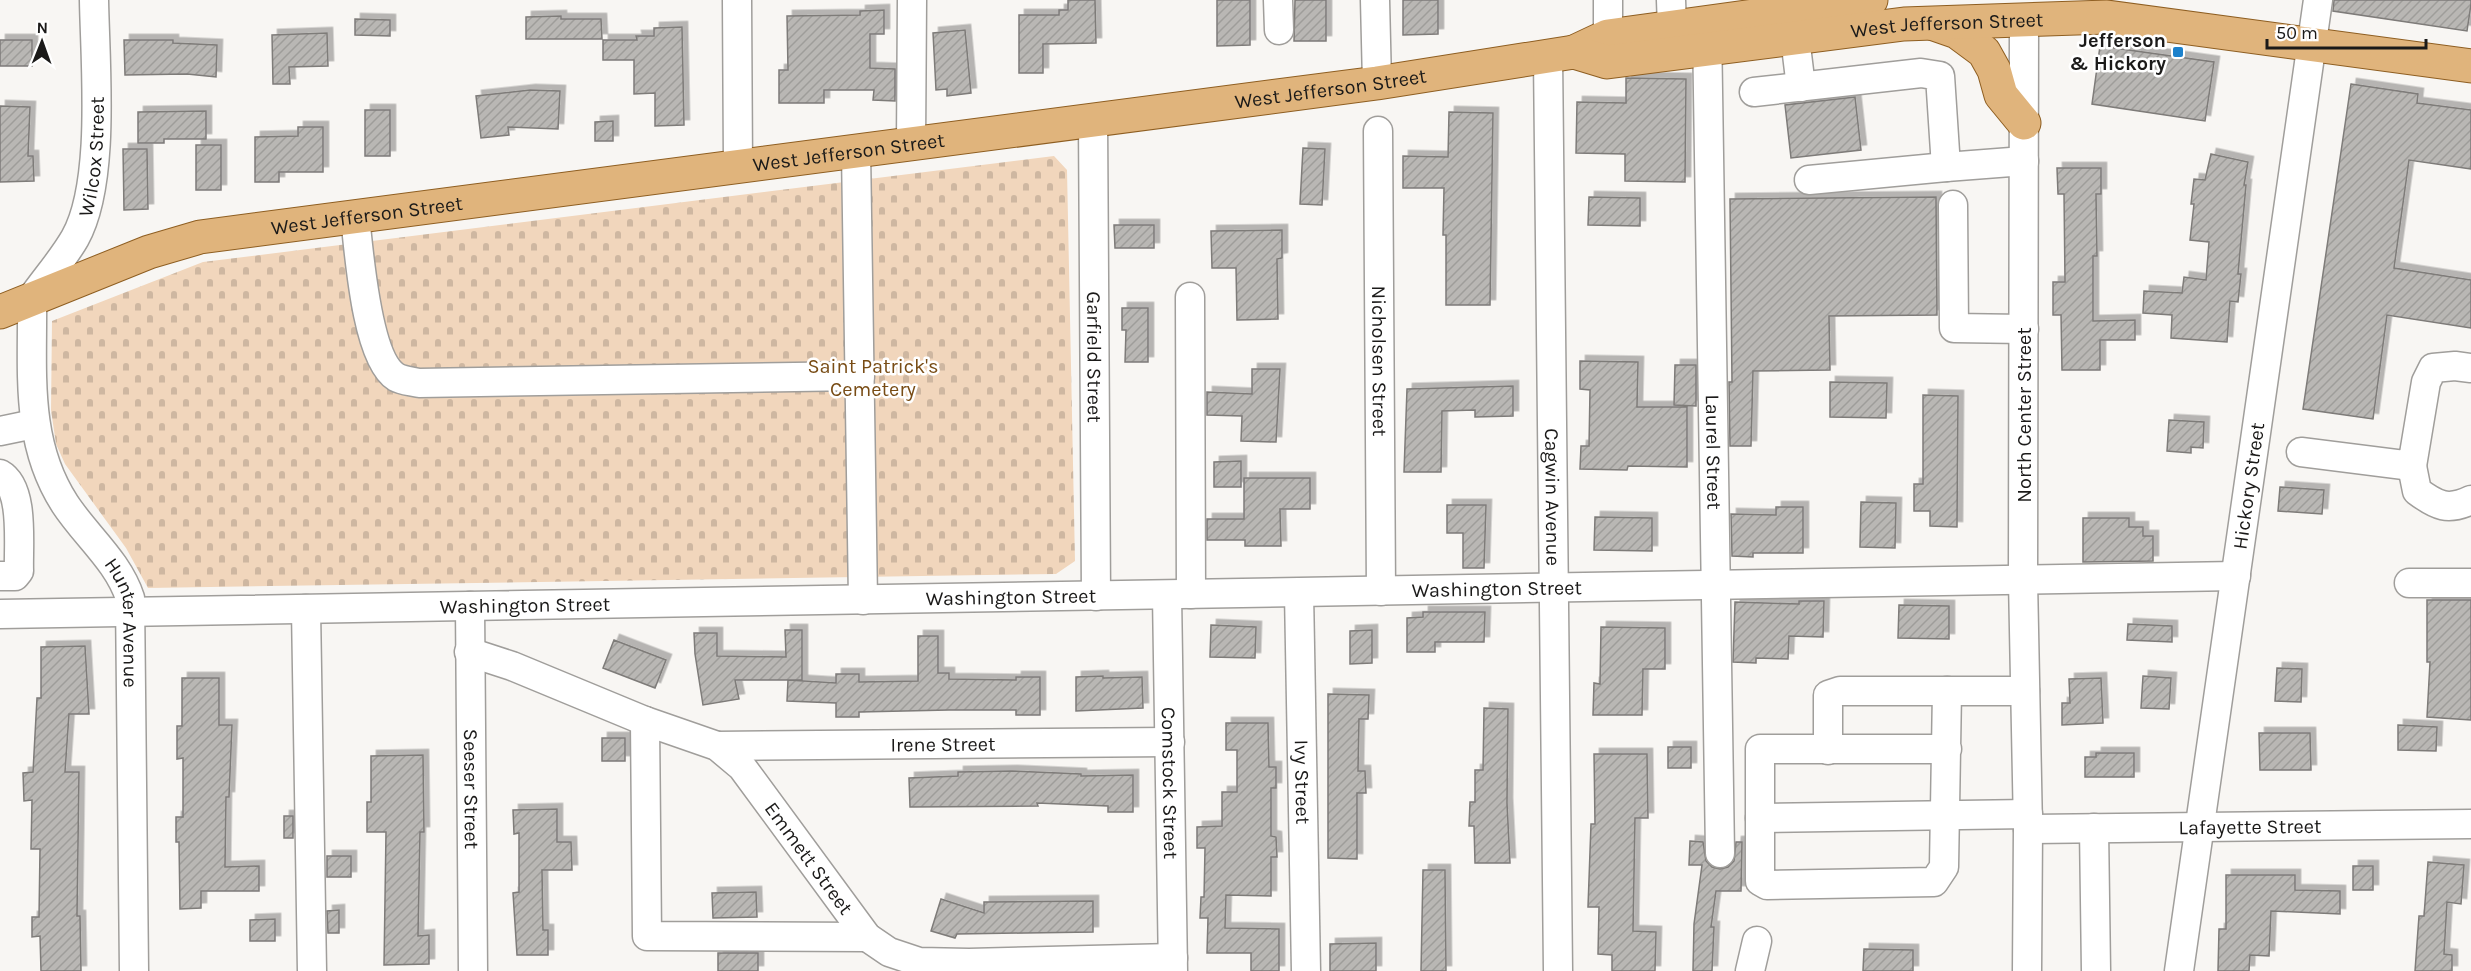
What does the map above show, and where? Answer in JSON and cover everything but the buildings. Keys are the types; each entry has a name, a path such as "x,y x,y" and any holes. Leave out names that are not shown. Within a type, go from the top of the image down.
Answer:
{"main road":[{"path":"1561,55 1671,14 1718,23 1871,0"},
{"path":"2068,0 2107,17"},
{"name":"West Jefferson Street","path":"0,312 149,252 200,237 1377,83 1561,55 1607,62 1718,23 1795,38 2024,9 2107,17 2471,66"},
{"path":"1930,22 1957,32 1984,52 1994,70 2001,95 2024,123"}],"street":[{"name":"Wilcox Street","path":"32,298 76,237 91,191 96,146 94,0"},
{"path":"737,0 738,167"},
{"path":"911,144 912,0"},
{"path":"1278,0 1279,30"},
{"path":"1375,0 1377,83"},
{"path":"1608,0 1608,36"},
{"name":"Hickory Street","path":"2179,971 2318,0"},
{"name":"North Center Street","path":"2024,9 2023,580 2028,822 2027,971"},
{"name":"Laurel Street","path":"1718,23 1719,854"},
{"path":"1795,38 1801,87"},
{"name":"Cagwin Avenue","path":"1558,971 1553,588 1561,55"},
{"path":"1754,92 1921,73 1940,76 1946,167"},
{"name":"Garfield Street","path":"1093,119 1096,596"},
{"name":"Nicholsen Street","path":"1378,130 1381,591"},
{"path":"856,151 863,600"},
{"path":"1809,180 2024,161"},
{"path":"1953,205 1954,327 2024,329"},
{"path":"355,218 363,291 376,342 388,369 395,376 405,380 418,382 860,376"},
{"name":"Comstock Street","path":"1173,965 1170,742 1179,594 1190,297"},
{"path":"0,302 32,298"},
{"name":"Hunter Avenue","path":"32,298 34,424 43,462 65,504 123,577 130,598 134,971"},
{"path":"2471,369 2455,366 2433,368 2426,382 2412,466 2417,491 2436,506 2460,505 2471,500"},
{"path":"0,431 34,424"},
{"path":"2301,452 2412,466"},
{"path":"0,576 15,576 19,571 6,490 51,478"},
{"name":"Washington Street","path":"0,614 2235,576"},
{"path":"2409,583 2471,583"},
{"name":"Ivy Street","path":"1299,593 1306,971"},
{"name":"Seeser Street","path":"470,606 473,971"},
{"path":"306,609 312,971"},
{"name":"Emmett Street","path":"469,652 512,666 645,721 717,746 742,767 782,825 867,937 889,952 919,962 1173,965"},
{"path":"1828,750 1828,695 1840,691 2025,691"},
{"path":"1760,749 1760,881 1767,885 1934,882 1944,867 1947,691"},
{"path":"645,721 647,936 867,937"},
{"name":"Irene Street","path":"717,746 1170,742"},
{"path":"1719,750 1947,749"},
{"name":"Lafayette Street","path":"1760,818 1945,816 2094,828 2199,825 2471,825"},
{"path":"2094,828 2096,971"},
{"path":"1750,971 1757,941"}],"green space":[{"name":"Saint Patrick's Cemetery","path":"1054,156 1067,170 1075,561 1056,574 148,588 126,548 65,464 56,444 51,410 52,321 203,262"}],"place":[{"name":"Jefferson & Hickory","path":"2178,52"}]}
